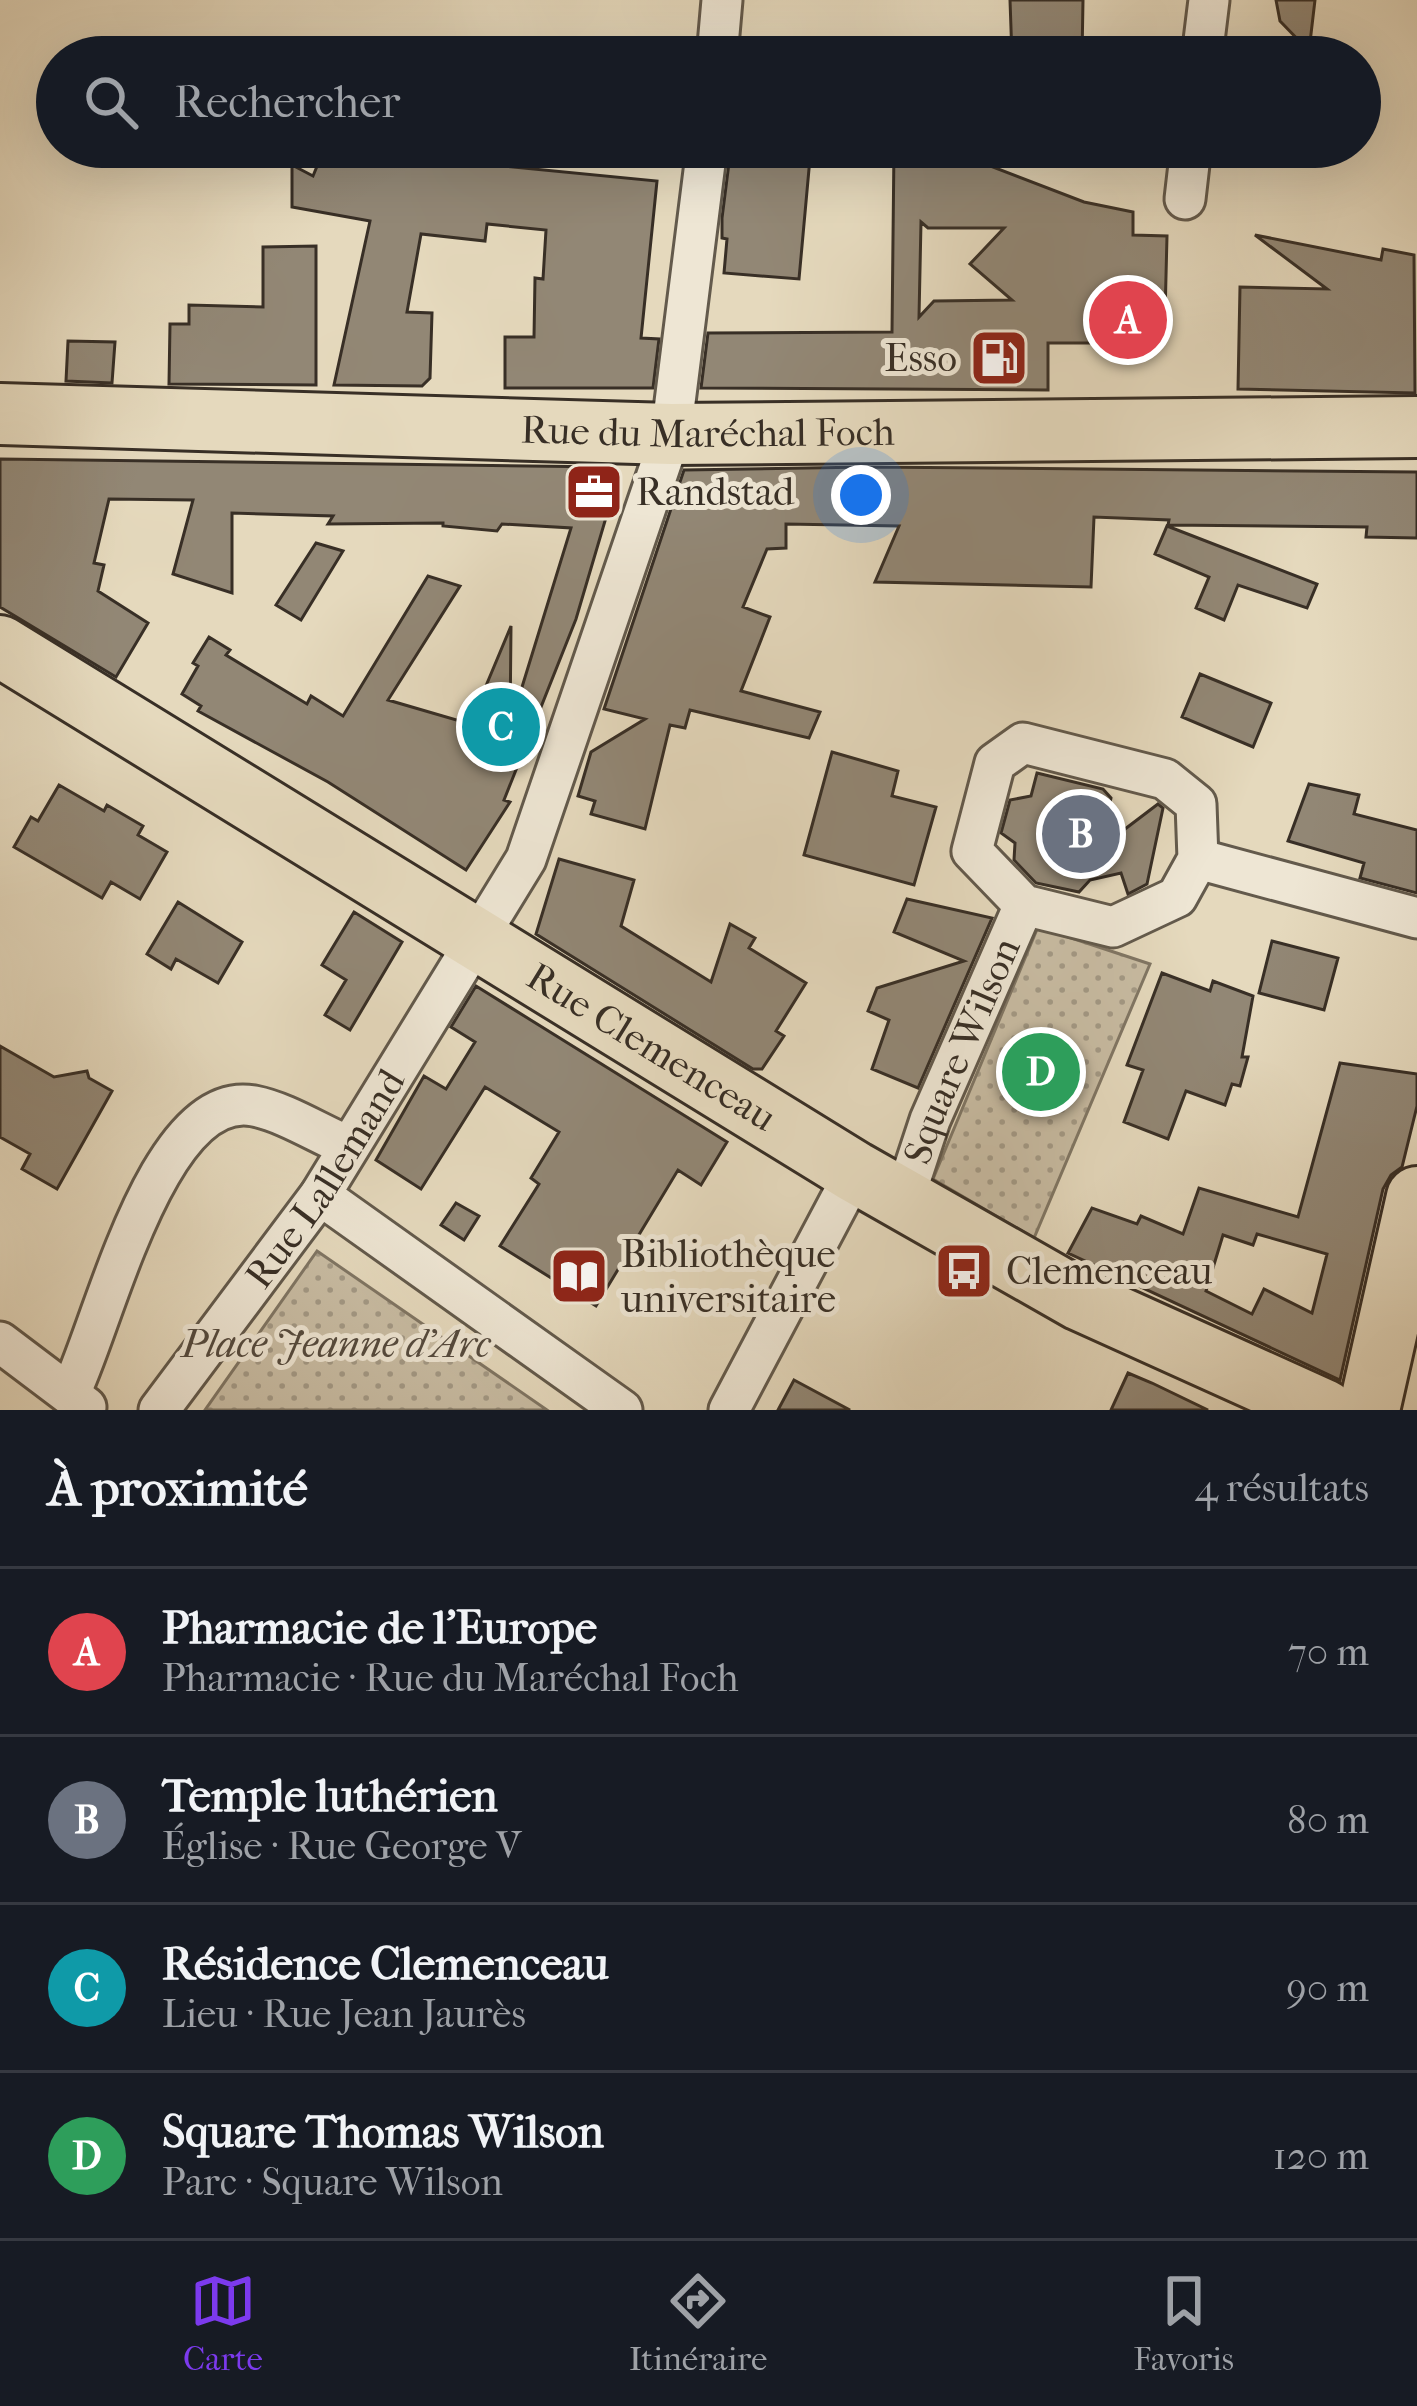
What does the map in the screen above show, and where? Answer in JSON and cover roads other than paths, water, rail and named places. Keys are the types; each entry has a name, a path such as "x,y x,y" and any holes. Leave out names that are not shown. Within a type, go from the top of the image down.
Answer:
{"main road":[{"name":"Rue du Maréchal Foch","path":"0,414 671,434 1417,427"},
{"name":"Rue Clemenceau","path":"0,646 879,1185 1080,1300 1324,1410"},
{"path":"1369,1410 1417,1197"}],"street":[{"path":"719,36 722,0"},
{"path":"1205,36 1209,0"},
{"name":"Rue Lallemand","path":"159,1410 320,1195 526,859 671,434 704,168"},
{"path":"1184,200 1188,168"},
{"path":"1023,743 1165,778 1196,804 1198,859 1177,898 1113,927 1024,905 973,851 995,763 1023,743"},
{"path":"1198,859 1417,917"},
{"name":"Square Wilson","path":"729,1410 879,1185 930,1120 1024,905"},
{"path":"0,1342 80,1401 118,1259 183,1136 218,1109 253,1106 348,1146"},
{"path":"320,1195 622,1410"}],"place":[{"name":"Pharmacie de l'Europe","path":"1128,320"},
{"name":"Esso","path":"999,358"},
{"name":"Randstad","path":"594,492"},
{"name":"Résidence Clemenceau","path":"501,727"},
{"name":"Temple luthérien","path":"1081,834"},
{"name":"Square Thomas Wilson","path":"1041,1072"},
{"name":"Clemenceau","path":"964,1271"},
{"name":"Bibliothèque universitaire","path":"579,1276"}],"park label":[{"name":"Place Jeanne d'Arc","path":"336,1344"}]}
